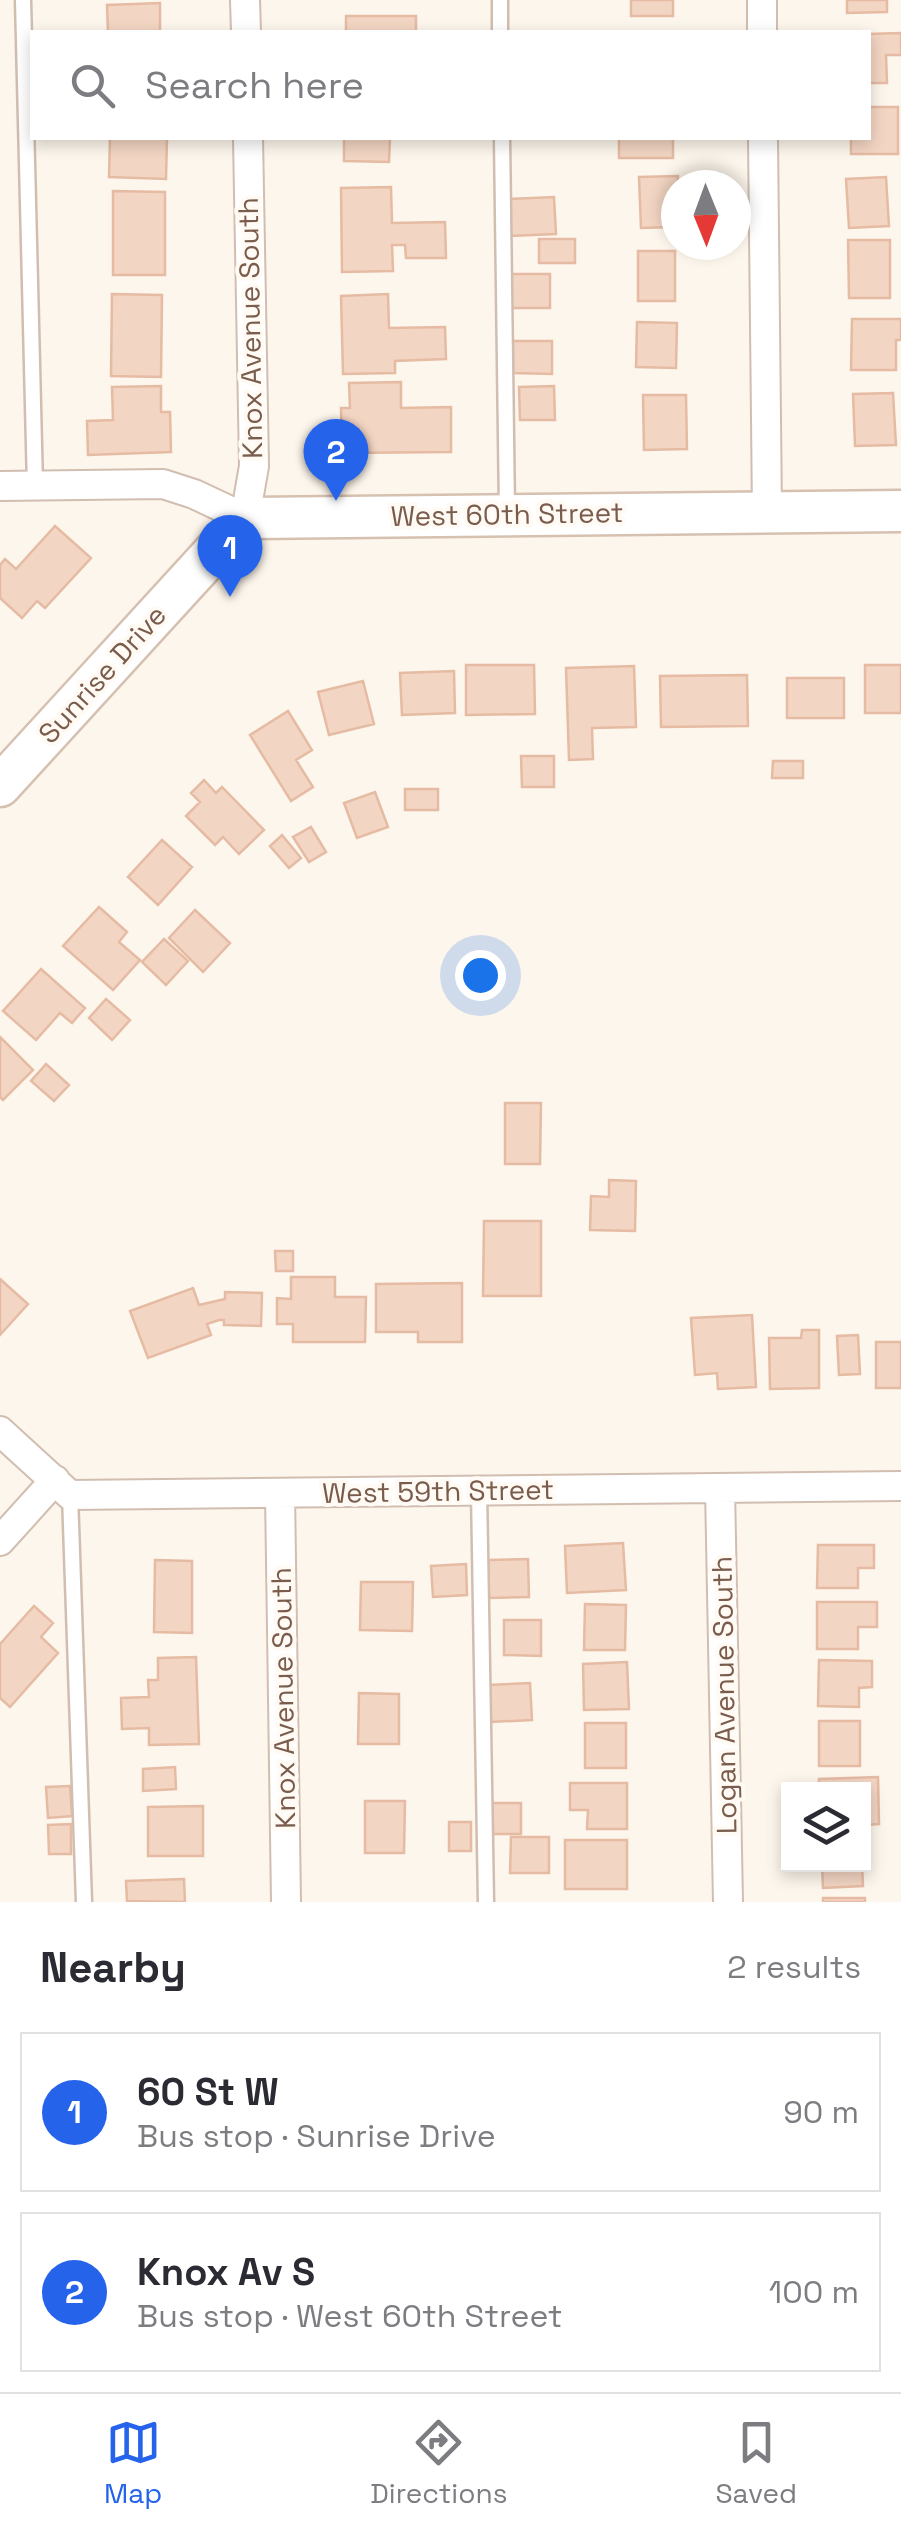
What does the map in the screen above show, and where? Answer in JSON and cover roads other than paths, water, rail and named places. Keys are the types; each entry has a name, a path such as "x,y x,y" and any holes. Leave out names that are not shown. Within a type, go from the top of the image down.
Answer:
{"street":[{"path":"245,0 246,30"},
{"path":"762,0 762,30"},
{"name":"Knox Avenue South","path":"245,518 254,466 248,140"},
{"path":"763,140 767,512"},
{"name":"West 60th Street","path":"0,486 164,484 245,518 901,511"},
{"name":"Sunrise Drive","path":"0,786 245,518"},
{"path":"0,1431 63,1488 0,1541"},
{"name":"West 59th Street","path":"63,1488 280,1493 901,1486"},
{"name":"Logan Avenue South","path":"720,1488 728,1902"},
{"name":"Knox Avenue South","path":"280,1493 286,1902"}],"lane":[{"path":"23,0 35,486"},
{"path":"500,0 500,30"},
{"path":"502,140 507,513"},
{"path":"63,1488 84,1902"},
{"path":"479,1490 486,1902"}],"place":[{"name":"Knox Av S","path":"336,501"},
{"name":"60 St W","path":"230,597"}]}
